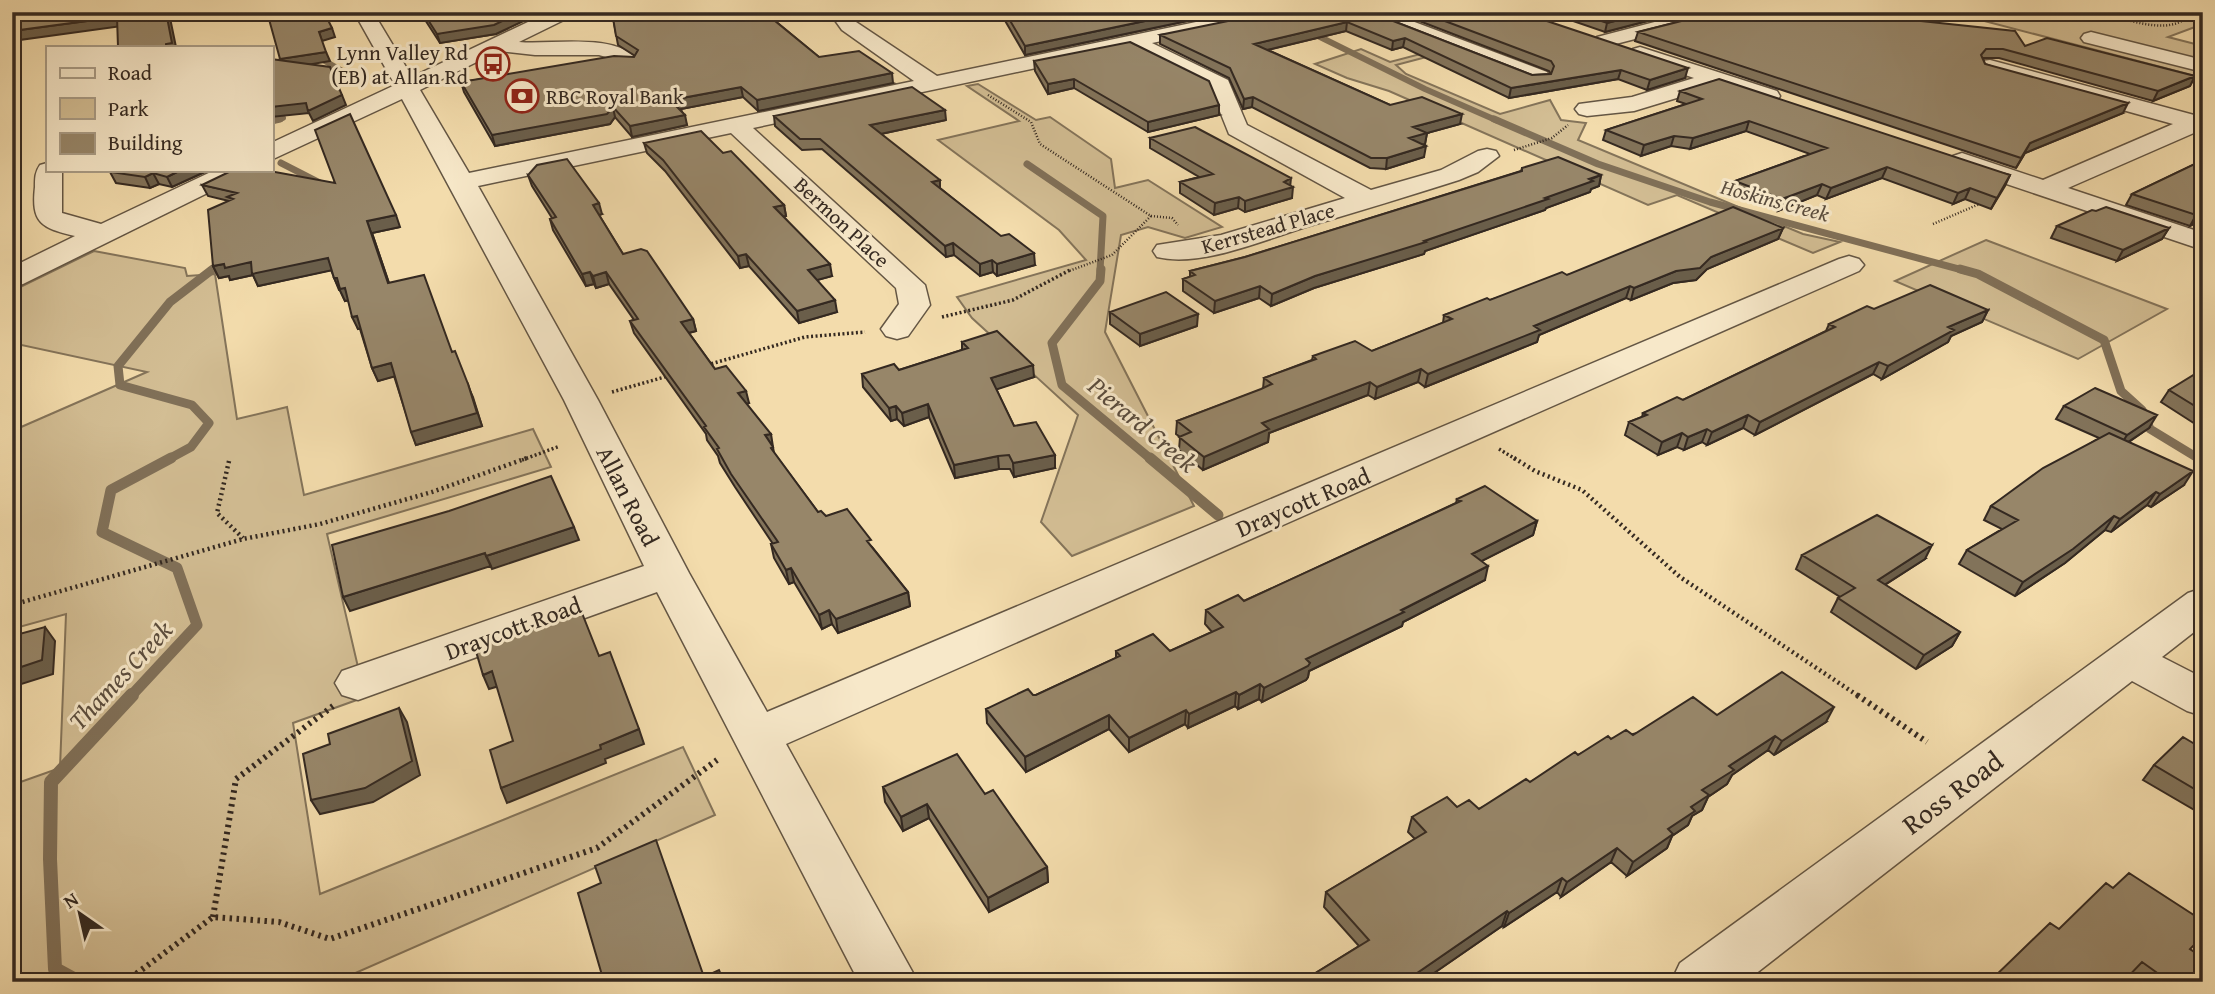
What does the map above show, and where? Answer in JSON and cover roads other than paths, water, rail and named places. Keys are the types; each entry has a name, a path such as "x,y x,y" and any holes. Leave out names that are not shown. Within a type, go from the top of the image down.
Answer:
{"street":[{"name":"Allan Road","path":"363,12 462,182 581,400 668,573 889,982"},
{"path":"273,152 565,12"},
{"path":"838,12 849,26 934,84"},
{"path":"462,182 1273,12"},
{"path":"1370,12 1539,77"},
{"path":"1604,41 1717,12"},
{"path":"1579,33 1793,105"},
{"path":"2091,38 2203,65"},
{"name":"Kerrstead Place","path":"1133,42 1220,85 1225,93 1230,117 1237,129 1367,199"},
{"path":"497,45 544,50 604,50 622,55 627,61"},
{"path":"1990,65 2199,121"},
{"path":"1587,108 1634,104 1715,79"},
{"path":"2037,186 2199,121"},
{"name":"Bermon Place","path":"736,125 910,285 915,305 897,329"},
{"path":"1937,152 2203,242"},
{"name":"Kerrstead Place","path":"1167,251 1199,249 1231,241 1459,171 1487,156"},
{"path":"49,172 46,209 51,218 66,226 102,233"},
{"path":"12,278 231,172"},
{"name":"Draycott Road","path":"756,737 1849,265"},
{"name":"Draycott Road","path":"358,682 668,573"},
{"name":"Ross Road","path":"1700,982 2203,603"},
{"path":"2129,659 2203,699"}],"waterway":[{"name":"Hoskins Creek","path":"1310,32 1425,89 1498,121"},
{"name":"Thames Creek","path":"316,56 346,73 320,78"},
{"name":"Thames Creek","path":"279,104 283,118 279,119"},
{"name":"Thames Creek","path":"273,121 279,119"},
{"name":"Thames Creek","path":"273,121 279,119"},
{"name":"Hoskins Creek","path":"1494,119 1598,164 1710,202 1966,271"},
{"name":"Thames Creek","path":"281,163 322,184"},
{"name":"Pierard Creek","path":"1027,164 1103,216 1100,271"},
{"name":"Thames Creek","path":"211,271 225,260"},
{"name":"Thames Creek","path":"167,460 191,447 209,423 192,405 120,385 118,366 170,302 213,269"},
{"name":"Pierard Creek","path":"1101,269 1100,281 1052,343 1062,385 1152,460"},
{"name":"Hoskins Creek","path":"1960,269 1978,274 2104,340 2121,391 2142,410 2150,429 2201,460"},
{"name":"Thames Creek","path":"130,697 197,625 177,568 102,532 111,490 171,458"},
{"name":"Pierard Creek","path":"1150,458 1218,515"},
{"name":"Hoskins Creek","path":"2198,458 2203,461"},
{"name":"Thames Creek","path":"79,982 55,969 50,859 51,782 132,695"}],"place":[{"name":"Lynn Valley Rd (EB) at Allan Rd","path":"493,64"},
{"name":"RBC Royal Bank","path":"522,96"}]}
